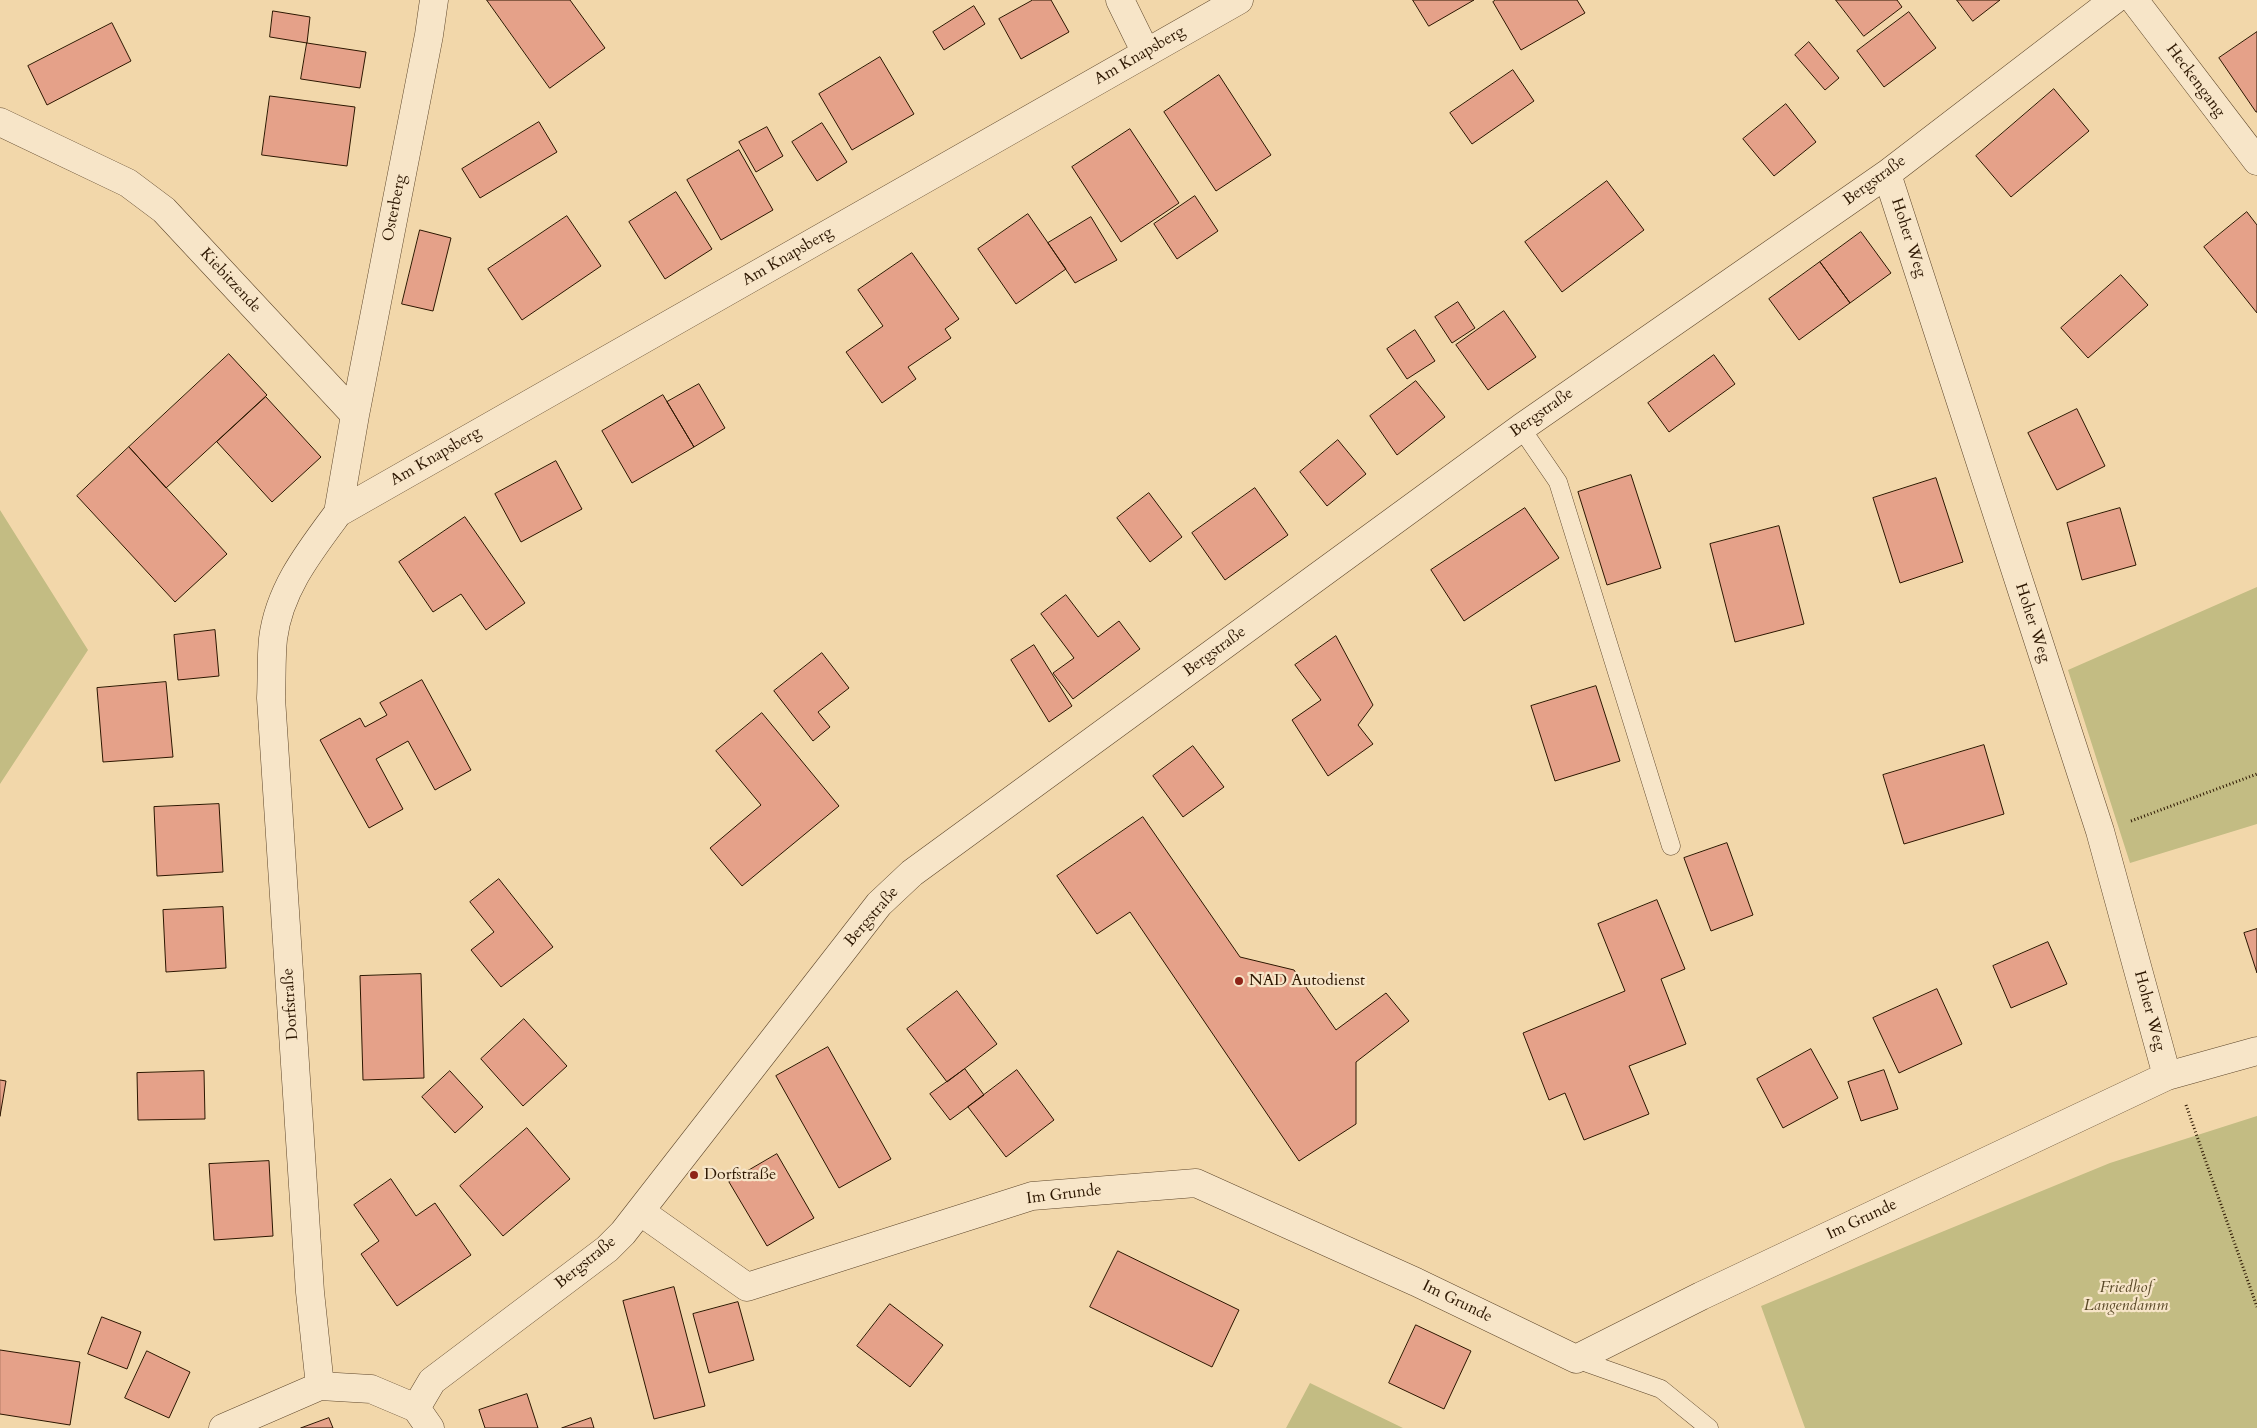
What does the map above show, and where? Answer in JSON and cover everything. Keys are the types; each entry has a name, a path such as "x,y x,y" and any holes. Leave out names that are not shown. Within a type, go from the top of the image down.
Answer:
{"street":[{"name":"Osterberg","path":"355,415 429,35 434,0"},
{"path":"1120,0 1146,53"},
{"name":"Am Knapsberg","path":"338,514 1239,0"},
{"name":"Bergstraße","path":"423,1418 432,1381 607,1249 641,1212 879,904 912,873 1521,428 1887,174 2114,0"},
{"name":"Heckengang","path":"2134,0 2257,161"},
{"name":"Kiebitzende","path":"0,122 128,183 164,210 355,415"},
{"name":"Hoher Weg","path":"1887,174 2100,831 2170,1075"},
{"path":"338,514 355,415"},
{"name":"Dorfstraße","path":"320,1386 310,1292 271,698 273,639 283,600 300,564 338,514"},
{"name":"Im Grunde","path":"641,1212 747,1288 1032,1196 1196,1182 1416,1282 1576,1359 1701,1296 2170,1075 2257,1051"},
{"path":"223,1428 320,1386 371,1390 423,1418"}],"lane":[{"path":"1521,428 1558,482 1671,846"},
{"path":"1576,1359 1660,1389 1709,1428"}],"path":[{"path":"2100,831 2257,774"},
{"path":"2170,1075 2194,1124 2257,1307"}],"green space":[{"path":"0,510 88,650 0,784"},
{"path":"2257,587 2257,824 2130,863 2068,670"},
{"name":"Friedhof Langendamm","path":"2257,1116 2257,1428 1805,1428 1761,1306 2110,1163"},
{"path":"1310,1383 1403,1428 1286,1428"}],"building":[{"path":"487,0 570,0 605,48 550,88"},
{"path":"1033,0 1051,0 1069,32 1021,59 999,19"},
{"path":"1413,0 1474,0 1429,26"},
{"path":"1496,0 1577,0 1585,13 1521,50 1493,2"},
{"path":"1836,0 1897,0 1902,7 1864,36"},
{"path":"1957,0 2000,0 1973,21"},
{"path":"974,6 985,24 944,50 933,32"},
{"path":"273,11 310,17 307,43 270,37"},
{"path":"1909,12 1936,48 1884,87 1857,51"},
{"path":"112,23 131,61 47,105 28,66"},
{"path":"2257,32 2257,112 2256,112 2219,58"},
{"path":"1809,42 1839,78 1825,90 1795,55"},
{"path":"307,43 366,52 360,88 301,79"},
{"path":"880,57 914,114 852,150 819,94"},
{"path":"1513,70 1534,101 1472,144 1450,113"},
{"path":"1219,75 1271,155 1216,191 1164,112"},
{"path":"2054,89 2089,131 2011,197 1976,156"},
{"path":"270,96 355,107 347,166 262,155"},
{"path":"1786,104 1816,142 1774,176 1743,139"},
{"path":"539,122 557,152 480,198 462,169"},
{"path":"822,123 847,162 817,181 792,142"},
{"path":"767,127 783,156 756,172 739,142"},
{"path":"1130,129 1179,203 1121,242 1072,167"},
{"path":"739,150 773,210 721,240 687,180"},
{"path":"1607,181 1644,230 1562,292 1525,242"},
{"path":"676,192 712,249 665,279 629,222"},
{"path":"1195,196 1218,231 1177,259 1154,224"},
{"path":"2247,212 2257,225 2257,313 2204,247"},
{"path":"1028,214 1066,269 1016,304 978,249"},
{"path":"567,216 601,266 522,320 488,269"},
{"path":"1091,217 1117,260 1075,283 1048,243"},
{"path":"420,230 451,238 433,311 402,304"},
{"path":"1861,232 1891,273 1850,303 1820,262"},
{"path":"912,253 959,319 945,329 951,338 908,367 916,379 882,403 846,352 883,326 858,290"},
{"path":"1820,262 1850,303 1799,340 1769,299"},
{"path":"2121,275 2148,305 2088,358 2061,328"},
{"path":"1458,302 1475,328 1452,343 1435,317"},
{"path":"1504,311 1536,357 1488,390 1456,345"},
{"path":"1415,330 1435,361 1407,379 1387,349"},
{"path":"229,354 267,395 166,488 129,447"},
{"path":"1714,355 1735,384 1669,432 1648,403"},
{"path":"1416,381 1445,417 1397,455 1370,416"},
{"path":"699,384 725,428 694,447 667,402"},
{"path":"663,395 694,447 632,483 602,431"},
{"path":"266,397 321,457 272,502 217,442"},
{"path":"2077,409 2105,466 2057,490 2028,433"},
{"path":"1338,440 1366,474 1327,506 1300,472"},
{"path":"129,447 227,554 175,602 77,496"},
{"path":"556,461 582,509 521,542 495,494"},
{"path":"1631,475 1661,568 1607,585 1578,492"},
{"path":"1936,478 1963,562 1900,583 1873,498"},
{"path":"1255,488 1288,535 1225,580 1192,533"},
{"path":"1149,493 1182,537 1150,562 1117,518"},
{"path":"1525,508 1559,558 1464,621 1431,570"},
{"path":"2120,508 2136,565 2082,580 2067,523"},
{"path":"465,517 525,603 486,630 461,594 433,612 399,562"},
{"path":"1779,526 1804,624 1735,642 1710,544"},
{"path":"1066,595 1098,637 1119,621 1140,649 1073,699 1053,673 1074,658 1041,614"},
{"path":"215,630 219,676 178,680 174,635"},
{"path":"1336,636 1373,705 1358,725 1373,744 1328,776 1292,720 1321,700 1295,665"},
{"path":"1034,645 1072,706 1049,722 1011,660"},
{"path":"822,653 849,688 818,712 830,727 813,741 774,691"},
{"path":"422,680 471,770 435,790 408,741 376,759 403,809 369,828 320,740 360,718 365,727 387,715 380,703"},
{"path":"166,682 173,757 103,762 97,688"},
{"path":"1596,686 1620,761 1555,781 1531,706"},
{"path":"762,713 839,806 742,886 710,848 761,805 716,751"},
{"path":"1984,745 2004,814 1904,844 1883,775"},
{"path":"1193,746 1224,787 1183,817 1153,776"},
{"path":"219,804 223,872 157,876 154,807"},
{"name":"NAD Autodienst","path":"1143,817 1240,957 1294,970 1336,1030 1386,993 1409,1021 1356,1062 1356,1124 1299,1161 1130,912 1097,934 1057,876"},
{"path":"1727,843 1753,915 1711,931 1684,858"},
{"path":"499,879 553,947 501,987 471,950 494,932 470,902"},
{"path":"1657,900 1685,969 1661,979 1686,1044 1629,1066 1649,1114 1584,1140 1565,1093 1549,1100 1523,1033 1625,991 1598,924"},
{"path":"223,907 226,968 166,972 163,910"},
{"path":"2257,929 2257,973 2244,933"},
{"path":"2048,942 2067,984 2011,1008 1993,966"},
{"path":"421,974 424,1078 363,1080 360,976"},
{"path":"1937,989 1962,1044 1899,1073 1873,1018"},
{"path":"957,991 997,1044 947,1082 907,1029"},
{"path":"524,1019 567,1066 523,1106 481,1059"},
{"path":"828,1047 891,1159 839,1188 776,1076"},
{"path":"1811,1049 1838,1098 1783,1128 1757,1079"},
{"path":"965,1069 984,1095 950,1120 930,1094"},
{"path":"1017,1070 1054,1120 1006,1157 968,1107"},
{"path":"1884,1070 1898,1109 1861,1121 1848,1082"},
{"path":"204,1071 205,1119 138,1120 137,1073"},
{"path":"450,1071 483,1107 455,1133 422,1097"},
{"path":"0,1080 6,1081 0,1116"},
{"path":"527,1128 570,1179 503,1236 460,1186"},
{"path":"777,1154 814,1218 767,1246 729,1182"},
{"path":"269,1161 273,1236 214,1240 209,1164"},
{"path":"391,1179 416,1216 435,1203 471,1255 397,1306 361,1254 379,1241 354,1205"},
{"path":"1118,1251 1239,1310 1212,1367 1090,1307"},
{"path":"674,1287 705,1406 654,1419 623,1301"},
{"path":"738,1302 754,1360 709,1373 693,1314"},
{"path":"890,1304 943,1345 910,1387 857,1346"},
{"path":"102,1317 141,1332 127,1369 88,1354"},
{"path":"1416,1325 1471,1351 1444,1409 1389,1383"},
{"path":"0,1350 80,1362 70,1425 0,1414"},
{"path":"147,1351 190,1372 169,1418 125,1398"},
{"path":"527,1394 538,1428 485,1428 479,1410"},
{"path":"329,1418 333,1428 301,1428"},
{"path":"591,1418 594,1428 562,1428"}],"place":[{"name":"NAD Autodienst","path":"1239,981"},
{"name":"Dorfstraße","path":"694,1175"}]}
